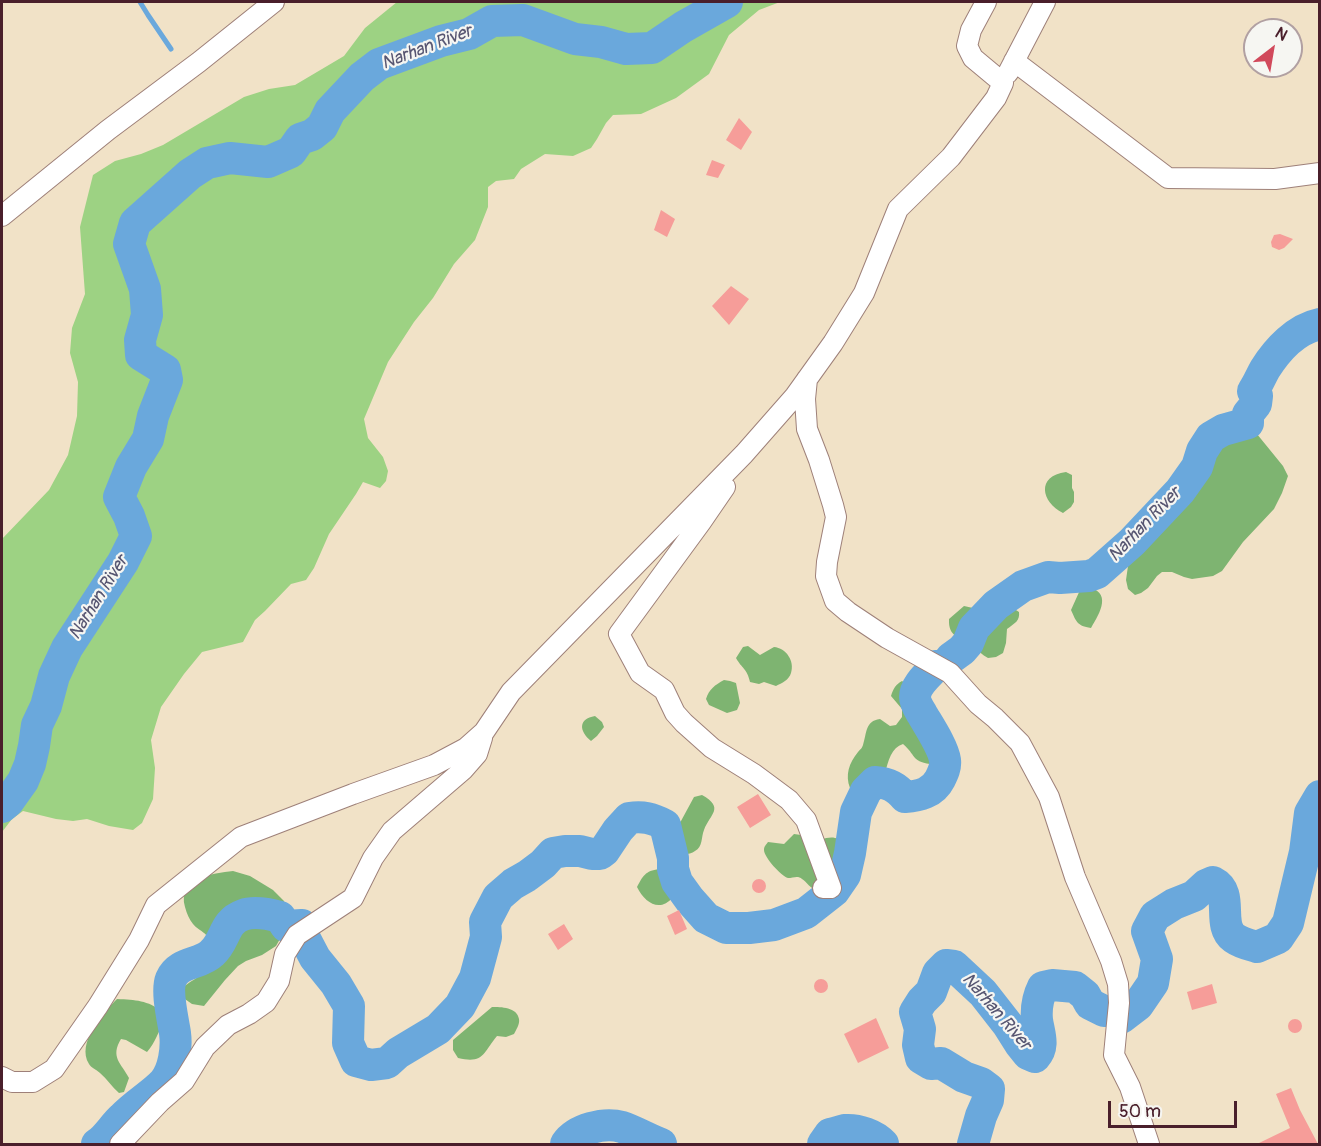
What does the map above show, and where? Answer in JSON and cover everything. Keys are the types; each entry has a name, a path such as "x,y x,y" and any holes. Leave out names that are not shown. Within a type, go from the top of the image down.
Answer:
{"street":[{"path":"3,213 274,2"},
{"path":"986,2 971,30 967,46 973,58 1003,83"},
{"path":"2,1077 12,1082 33,1082 54,1069 104,997 139,940 156,905 241,837 434,765 466,748 484,732 511,692 744,454 795,396 864,293 898,209 951,157 996,98 1045,2"},
{"path":"1014,61 1168,178 1275,179 1320,173"},
{"path":"807,379 805,399 807,429 836,517 826,576 835,601 888,638 950,672 978,704 1020,743 1049,797 1075,877 1111,961 1118,984 1119,1003 1114,1055 1130,1087 1149,1144"},
{"path":"744,454 701,522 619,633 640,673 664,690 675,712 684,723 712,748 754,774 789,800 806,820 831,888 823,888"},
{"path":"120,1144 160,1102 184,1081 205,1047 228,1025 266,1002 279,981 285,954 297,935 353,898 373,858 392,831 463,770 477,754 484,732"}],"green space":[{"path":"397,2 780,2 759,10 729,35 709,74 676,98 641,114 613,115 591,148 573,156 545,154 521,169 514,179 496,181 488,187 488,207 475,240 454,264 388,362 364,419 368,438 383,457 388,471 386,481 380,488 363,482 329,534 306,580 291,584 255,620 243,642 202,652 184,674 161,707 151,740 155,768 153,799 142,823 133,830 87,819 73,821 56,819 23,811 12,819 2,832 2,539 49,490 68,455 77,416 78,382 70,353 72,328 85,294 80,227 93,175 115,161 163,145 244,97 269,89 295,85 344,56 365,28"},
{"path":"1236,421 1248,423 1283,466 1288,476 1274,509 1243,542 1222,571 1213,576 1192,579 1172,572 1162,572 1148,588 1135,595 1128,589 1126,580 1132,554 1143,530 1154,515 1171,500 1197,486 1207,475 1207,468 1199,455 1199,445"},
{"path":"1066,472 1072,475 1074,502 1063,513 1050,503 1045,490 1050,479 1056,474"},
{"path":"1086,587 1094,589 1102,598 1098,616 1091,628 1078,622 1071,610 1080,590"},
{"path":"1008,605 1019,612 1019,618 1007,629 1003,653 996,657 986,657 956,636 949,625 949,619 964,606 973,608 989,621"},
{"path":"748,646 760,655 774,647 786,653 792,664 789,678 776,686 764,682 759,684 750,682 746,671 736,658 743,647"},
{"path":"724,680 736,683 740,703 737,710 727,713 709,705 706,699 713,688"},
{"path":"902,681 916,691 938,713 944,733 944,749 939,757 930,764 917,759 903,744 896,748 891,755 879,793 874,800 866,804 856,798 850,788 849,769 852,760 862,748 867,728 872,722 880,719 890,726 896,725 902,717 902,709 891,696 895,687"},
{"path":"595,716 604,727 591,741 584,733 582,726 586,720"},
{"path":"702,795 713,804 714,811 704,830 699,847 685,854 669,850 660,838 681,821 694,797"},
{"path":"794,834 801,835 812,843 832,838 839,839 843,843 845,860 831,888 817,890 800,878 788,878 781,874 770,861 764,850 768,842 784,844"},
{"path":"659,869 668,877 673,897 668,902 658,905 644,898 637,887 645,875"},
{"path":"233,871 250,876 273,890 284,901 289,915 285,930 276,946 238,966 204,1006 192,1004 182,997 182,988 206,971 214,962 217,954 211,941 194,925 187,914 184,897 186,890 198,879"},
{"path":"117,999 136,1000 152,1005 163,1012 164,1022 147,1052 121,1039 116,1051 120,1064 129,1078 124,1092 119,1093 103,1075 90,1065 86,1056 88,1038 105,1012"},
{"path":"492,1007 508,1008 518,1015 519,1023 514,1034 506,1037 497,1036 478,1058 458,1058 453,1050 453,1040"}],"building":[{"path":"739,118 752,132 741,150 726,140"},
{"path":"712,160 725,165 718,178 706,175"},
{"path":"661,210 675,219 667,237 654,230"},
{"path":"1280,234 1293,239 1279,250 1272,247 1271,242 1274,235"},
{"path":"731,286 749,299 729,325 712,306"},
{"path":"758,794 771,815 750,828 737,807"},
{"path":"756,879 762,879 766,886 762,893 756,893 752,889 752,883"},
{"path":"679,910 687,929 675,935 667,916"},
{"path":"564,924 573,939 558,950 548,934"},
{"path":"818,979 824,979 828,986 824,993 818,993 814,989 814,983"},
{"path":"1212,984 1217,1003 1192,1010 1187,992"},
{"path":"876,1018 889,1048 858,1063 844,1034"},
{"path":"1292,1019 1298,1019 1302,1026 1298,1033 1292,1033 1288,1029 1288,1023"},
{"path":"1291,1088 1318,1144 1257,1144 1290,1128 1276,1094"}],"waterway":[{"path":"140,2 171,49"},
{"name":"Narhan River","path":"2,807 23,781 30,764 37,725 46,706 54,676 67,648 123,562 136,536 119,497 131,467 148,439 153,416 167,380 165,370 141,355 140,340 147,315 145,289 129,244 135,223 190,174 207,163 230,158 268,162 291,152 300,139 312,135 322,127 330,111 362,77 379,64 441,41 469,34 492,21 523,20 575,39 601,42 626,49 652,48 727,2"},
{"name":"Narhan River","path":"951,658 968,643 974,628 996,605 1023,586 1048,577 1089,576 1097,573 1132,542 1180,491 1197,467 1202,451 1211,437 1223,430 1248,423 1248,414 1256,404 1257,396 1253,391 1275,355 1295,335 1320,324"},
{"name":"Narhan River","path":"304,937 315,958 336,984 349,1006 348,1043 356,1061 371,1065 387,1063 398,1053 438,1029 460,1006 475,978 486,937 485,922 498,897 543,864 553,853 580,851 600,854 629,818 647,818 665,825 677,882 706,918 726,928 749,928 774,925 806,913 834,891 845,875 856,812 866,791 875,782 892,786 905,797 915,796 930,791 940,779 945,765 944,755 917,706 915,697 920,684 936,666"},
{"name":"Narhan River","path":"1121,1018 1138,1005 1153,983 1157,959 1147,931 1155,916 1174,904 1194,896 1206,885 1213,882 1223,894 1226,925 1234,938 1257,947 1278,938 1288,923 1305,852 1310,813 1320,796"},
{"name":"Narhan River","path":"97,1144 127,1113 160,1086 170,1071 176,1039 169,991 171,979 175,973 184,966 202,960 212,953 232,922 243,915 266,914 280,917 286,926 302,925 296,926"},
{"name":"Narhan River","path":"973,1144 988,1100 989,1089 941,1063 931,1064 921,1058 918,1045 920,1029 915,1012 931,992 938,973 946,965 954,966 983,993 1028,1054 1035,1057 1041,1044 1037,1012 1043,987 1052,985 1075,987 1085,995 1090,1004 1104,1011"},
{"name":"Narhan River","path":"566,1144 576,1134 607,1125 622,1127 661,1144"},
{"name":"Narhan River","path":"823,1144 830,1134 845,1130 871,1135 883,1144"}]}
